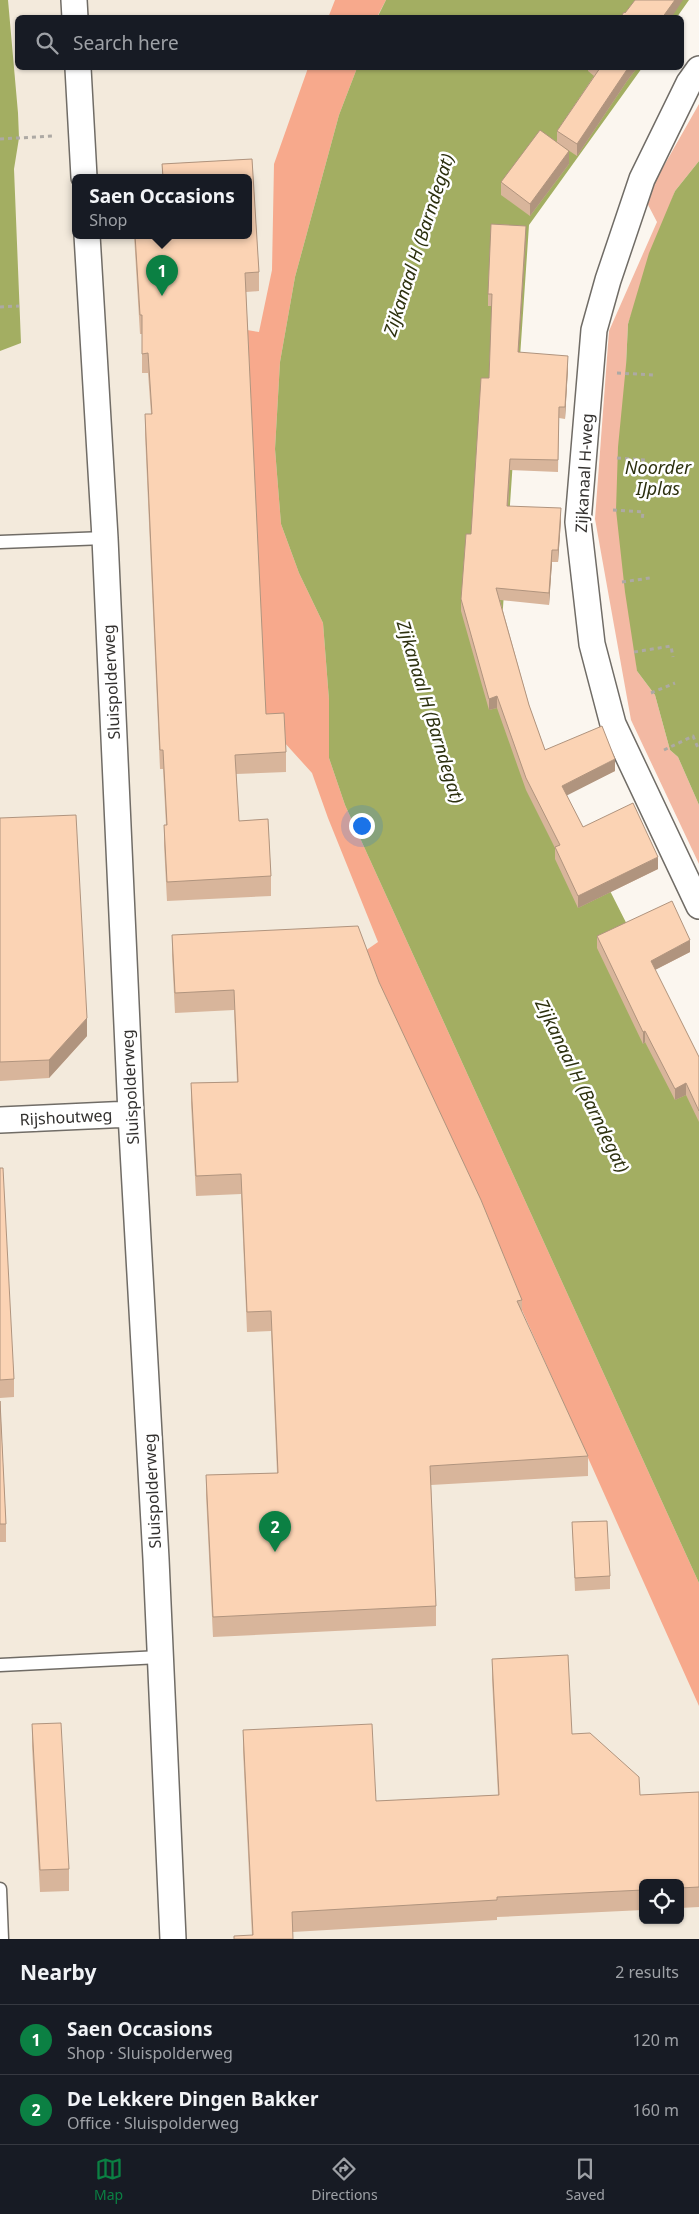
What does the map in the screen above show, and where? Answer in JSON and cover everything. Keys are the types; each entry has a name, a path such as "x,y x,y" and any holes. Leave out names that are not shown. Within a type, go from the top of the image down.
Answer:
{"street":[{"path":"74,0 75,15"},
{"name":"Zijkanaal H-weg","path":"699,69 689,83 642,179 608,280 594,330 578,522 592,644 613,724 699,906"},
{"path":"78,70 84,174"},
{"name":"Sluispolderweg","path":"87,239 105,538 173,1939"},
{"name":"Rijshoutweg","path":"0,1120 132,1114"}],"lane":[{"path":"0,542 105,538"},
{"path":"0,1664 160,1657"},
{"path":"0,1889 2,1939"}],"path":[{"path":"0,139 81,135"},
{"path":"0,307 19,306"},
{"path":"615,373 654,375"},
{"path":"617,458 646,460 646,469"},
{"path":"613,510 642,512 642,521"},
{"path":"622,582 650,578"},
{"path":"634,652 671,646 673,657"},
{"path":"651,693 675,683"},
{"path":"664,750 693,736 698,748"}],"shaded area":[{"path":"0,0 507,0 497,15 15,15 15,70 460,70 401,592 699,1251 699,1939 0,1939"},
{"path":"335,0 386,0 378,15 329,15"},
{"path":"307,70 356,70 339,115 295,277 280,362 275,449 281,524 299,573 323,623 329,700 329,758 345,805 699,1583 699,1706 386,1006 365,951 378,942 312,773 274,731 259,730 247,330 259,332 272,270 274,164"},
{"path":"699,104 699,161 675,191 628,324 626,365 637,671 655,695 670,750 678,757 699,805 699,864 631,720 595,519 609,331 657,222 645,199"}],"water":[{"path":"0,0 8,0 18,113 19,138 14,169 21,343 0,351"},
{"path":"386,0 689,0 678,15 378,15"},
{"name":"Zijkanaal H (Barndegat)","path":"356,70 641,70 529,225 502,622 534,726 555,782 699,1067 699,1583 345,805 329,758 329,700 323,623 299,573 281,524 275,449 280,362 295,277 339,115"},
{"name":"Noorder IJplas","path":"699,161 699,805 678,757 670,750 655,695 637,671 625,592 616,510 618,447 628,324 649,253 675,191"}],"building":[{"path":"635,0 675,0 664,15 622,15"},
{"path":"599,70 627,70 577,144 557,131"},
{"path":"540,130 569,151 530,204 501,182"},
{"path":"252,159 259,272 245,273 266,714 284,713 286,752 235,755 239,821 268,819 271,876 167,882 164,825 167,825 163,750 160,750 145,414 152,414 148,353 142,354 142,315 140,315 135,239 252,239 252,174 163,174 162,164"},
{"path":"491,224 526,226 518,352 568,356 565,407 559,407 558,460 510,459 507,506 561,508 558,550 552,550 549,593 496,588 529,705 545,750 602,726 615,759 562,786 583,827 633,803 658,857 578,896 555,847 560,845 526,778 497,696 489,699 461,599 466,534 471,534 481,378 489,378 492,294 488,294"},
{"path":"76,815 87,1018 49,1060 0,1062 0,818"},
{"path":"672,901 690,940 651,961 699,1057 699,1111 686,1083 675,1089 645,1031 643,1032 597,936"},
{"path":"358,926 379,982 481,1200 522,1300 517,1301 588,1456 430,1466 436,1606 213,1617 206,1475 278,1473 271,1311 247,1312 241,1174 196,1176 191,1083 238,1082 234,990 175,993 172,935"},
{"path":"0,1168 3,1168 14,1379 0,1380"},
{"path":"0,1401 6,1524 0,1524"},
{"path":"607,1521 610,1576 575,1578 572,1522"},
{"path":"568,1655 572,1734 590,1733 639,1777 640,1795 699,1792 699,1887 684,1888 684,1879 639,1879 639,1890 497,1897 497,1900 292,1912 293,1939 234,1939 234,1936 253,1935 243,1730 372,1724 376,1801 499,1795 492,1659"},
{"path":"61,1723 69,1869 40,1870 32,1724"}],"place":[{"name":"Saen Occasions","path":"162,296"},
{"name":"De Lekkere Dingen Bakker","path":"275,1552"}]}
